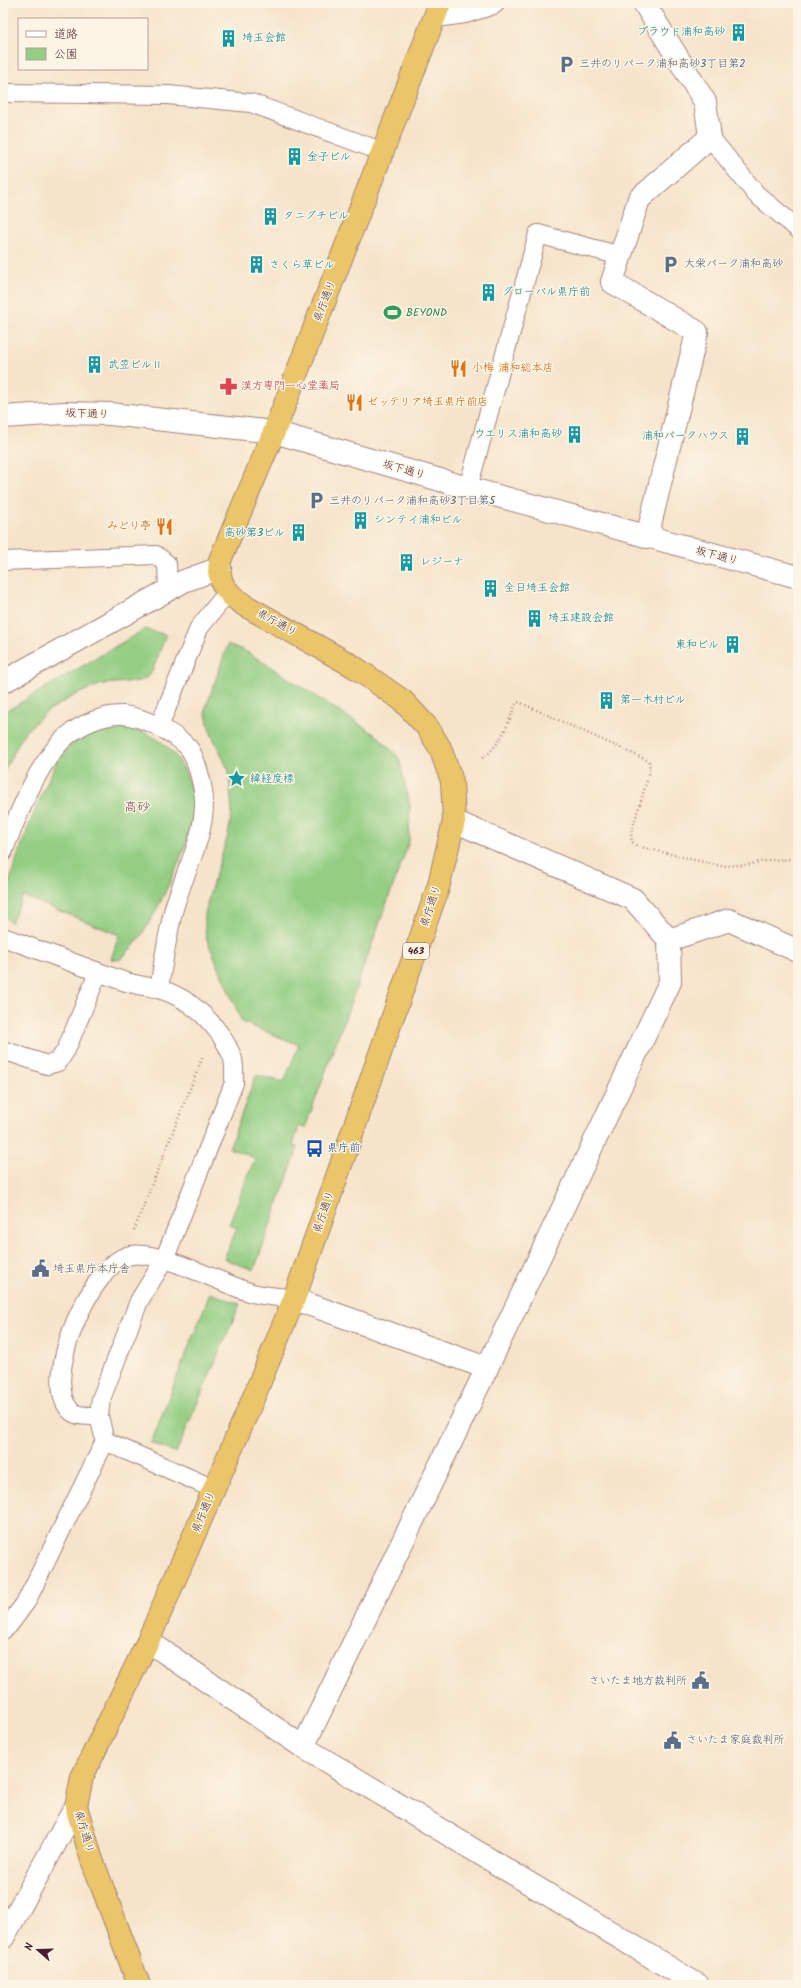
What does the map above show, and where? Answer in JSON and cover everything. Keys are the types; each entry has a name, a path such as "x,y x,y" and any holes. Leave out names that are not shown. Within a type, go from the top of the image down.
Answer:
{"highway":[{"name":"県庁通り","path":"140,1985 91,1857 76,1806 82,1777 148,1641 294,1299 438,888 454,821 452,781 440,748 428,728 403,701 353,666 244,605 228,592 223,585 220,568 220,560 274,432 438,10"}],"street":[{"path":"438,10 465,12 492,3"},
{"path":"644,3 705,102 710,137 640,200 612,282 697,332 647,537"},
{"name":"坂下通り","path":"3,417 64,412 110,414 274,432 468,488 798,578"},
{"path":"3,682 168,589 184,581 220,568"},
{"path":"303,1747 487,1368 670,982 669,940 633,899 454,821"},
{"path":"669,940 730,920 798,951"},
{"path":"294,1299 487,1368"},
{"path":"148,1641 303,1747 698,1985"},
{"path":"3,1938 76,1806"}],"lane":[{"path":"3,93 168,95 251,103 383,152"},
{"path":"710,137 756,194 798,229"},
{"path":"468,488 538,234 621,256"},
{"path":"3,561 156,555 167,564 168,589"},
{"path":"159,727 199,628 228,592"},
{"path":"3,852 19,813 42,769 54,750 67,736 79,728 93,721 106,717 123,715 159,727 169,732 188,747 197,766 204,800 201,827 173,911 159,989"},
{"path":"3,1630 9,1625 26,1602 105,1441 99,1416 101,1399 139,1301 164,1260 234,1083 232,1057 214,1028 197,1009 179,998 159,989 138,986 5,943"},
{"path":"3,1050 47,1065 58,1062 66,1050 98,973"},
{"path":"99,1416 84,1416 73,1412 64,1400 61,1382 62,1361 65,1349 84,1303 93,1287 114,1263 129,1255 143,1254 164,1260 253,1293 294,1299"},
{"path":"105,1441 214,1489"}],"path":[{"path":"482,758 492,752 498,744 518,702 649,761 650,770 631,833 632,842 637,846 720,866 746,865 770,860 798,859"},
{"path":"129,1255 132,1234 214,1028"}],"green space":[{"path":"145,629 166,635 152,672 146,678 139,681 102,684 77,694 46,712 24,733 3,773 3,713"},
{"path":"228,644 249,653 379,737 399,758 410,806 409,842 305,1128 299,1126 293,1145 298,1148 254,1270 224,1259 237,1228 229,1224 255,1158 229,1148 256,1075 284,1082 299,1045 242,1022 207,940 205,929 205,914 209,896 228,835 232,813 229,771 210,731 205,710"},
{"path":"116,727 133,729 148,734 162,743 174,754 183,767 193,798 191,828 163,898 136,943 119,960 111,959 119,935 23,896 11,923 5,916 5,902 16,861 34,812 59,757 65,750 78,740 100,731"},
{"path":"210,1293 240,1304 176,1453 151,1443"}],"place":[{"name":"プラウド浦和高砂","path":"738,32"},
{"name":"埼玉会館","path":"229,38"},
{"name":"三井のリパーク浦和高砂3丁目第2","path":"566,64"},
{"name":"金子ビル","path":"294,157"},
{"name":"タニグチビル","path":"270,216"},
{"name":"大栄パーク浦和高砂","path":"671,264"},
{"name":"さくら草ビル","path":"256,265"},
{"name":"グローバル県庁前","path":"489,292"},
{"name":"BEYOND","path":"393,313"},
{"name":"武笠ビルⅡ","path":"95,365"},
{"name":"小梅 浦和総本店","path":"459,368"},
{"name":"漢方専門一心堂薬局","path":"228,386"},
{"name":"ゼッテリア埼玉県庁前店","path":"354,402"},
{"name":"ウエリス浦和高砂","path":"575,434"},
{"name":"浦和パークハウス","path":"742,436"},
{"name":"三井のリパーク浦和高砂3丁目第5","path":"316,501"},
{"name":"シンテイ浦和ビル","path":"361,520"},
{"name":"みどり亭","path":"164,526"},
{"name":"高砂第3ビル","path":"298,533"},
{"name":"レジーナ","path":"407,562"},
{"name":"全日埼玉会館","path":"491,588"},
{"name":"埼玉建設会館","path":"535,618"},
{"name":"東和ビル","path":"732,645"},
{"name":"第一木村ビル","path":"607,700"},
{"name":"緯経度標","path":"237,779"},
{"name":"県庁前","path":"314,1148"},
{"name":"埼玉県庁本庁舎","path":"40,1269"},
{"name":"さいたま地方裁判所","path":"700,1681"},
{"name":"さいたま家庭裁判所","path":"673,1740"}],"district":[{"name":"高砂","path":"137,807"}]}
